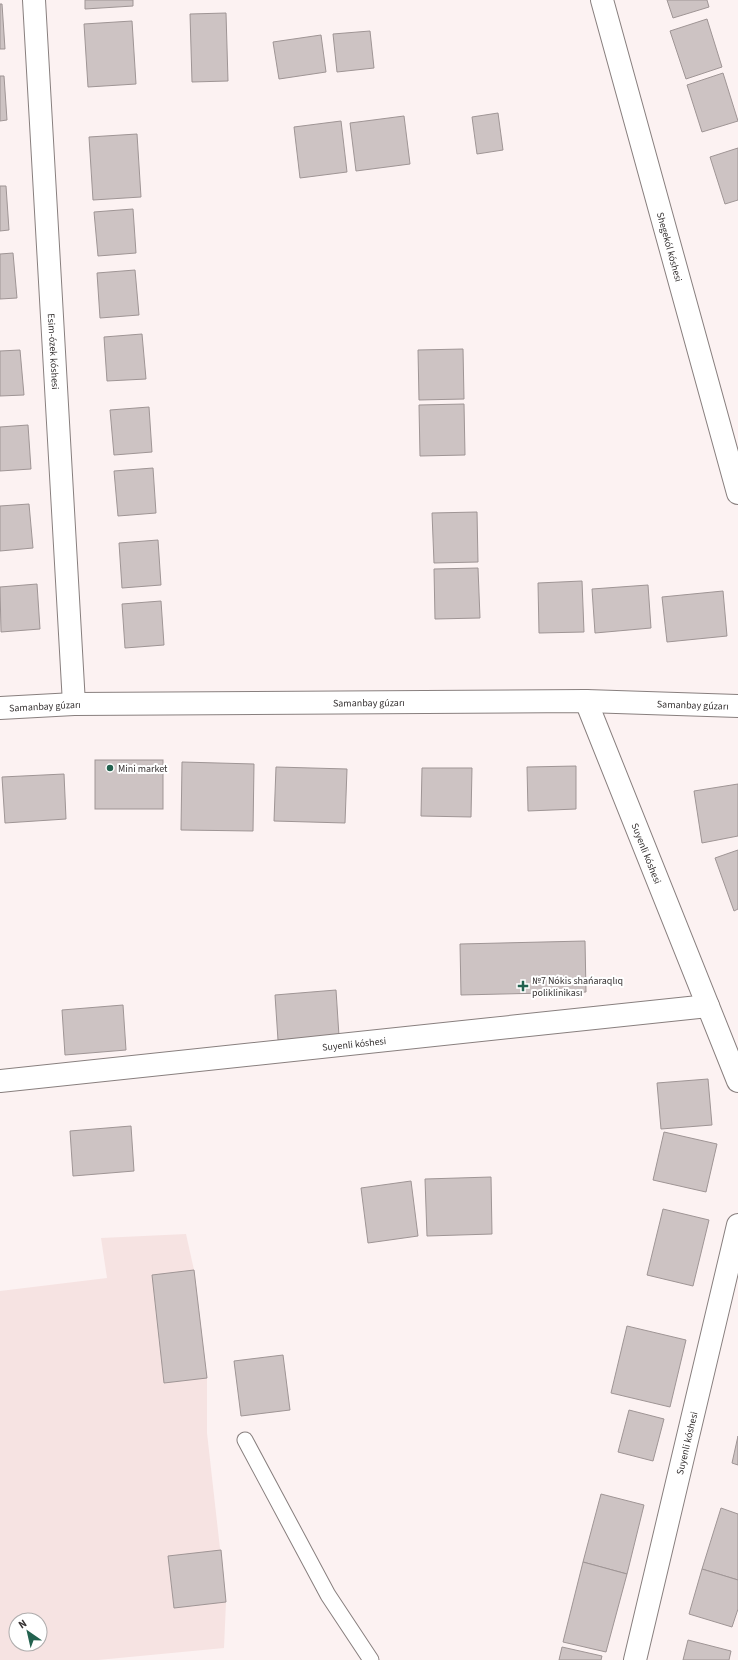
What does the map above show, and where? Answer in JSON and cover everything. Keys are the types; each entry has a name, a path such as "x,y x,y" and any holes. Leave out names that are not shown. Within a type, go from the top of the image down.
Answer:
{"street":[{"name":"Esim-ózek kóshesi","path":"34,0 74,704"},
{"name":"Shegekól kóshesi","path":"602,0 738,493"},
{"name":"Samanbay gúzarı","path":"0,708 74,704 586,701 738,706"},
{"name":"Suyenli kóshesi","path":"586,701 738,1081"},
{"name":"Suyenli kóshesi","path":"0,1081 708,1006"},
{"name":"Suyenli kóshesi","path":"635,1660 738,1225"}],"lane":[{"path":"245,1440 328,1595 370,1660"}],"shaded area":[{"path":"186,1234 194,1270 207,1378 207,1433 226,1602 224,1648 98,1660 0,1660 0,1291 107,1278 101,1238"}],"building":[{"path":"85,0 133,0 133,6 85,9"},
{"path":"667,0 707,0 709,7 673,18"},
{"path":"0,4 2,4 5,49 0,49"},
{"path":"226,13 228,81 192,82 190,14"},
{"path":"707,19 722,67 686,79 670,31"},
{"path":"132,21 136,84 88,87 84,24"},
{"path":"370,31 374,68 337,72 333,34"},
{"path":"321,35 326,72 279,79 273,42"},
{"path":"723,73 738,121 702,132 687,85"},
{"path":"0,76 4,76 7,120 0,121"},
{"path":"498,113 503,150 477,154 472,117"},
{"path":"404,116 410,164 356,171 350,123"},
{"path":"341,121 347,172 300,178 294,127"},
{"path":"137,134 141,197 93,200 89,137"},
{"path":"738,148 738,200 725,204 710,157"},
{"path":"0,186 6,186 9,230 0,231"},
{"path":"133,209 136,253 98,256 94,212"},
{"path":"13,253 17,298 0,299 0,254"},
{"path":"135,270 139,315 100,318 97,273"},
{"path":"142,334 146,379 107,381 104,337"},
{"path":"463,349 464,399 419,400 418,350"},
{"path":"20,350 24,395 0,396 0,351"},
{"path":"464,404 465,455 420,456 419,405"},
{"path":"149,407 152,452 114,455 110,410"},
{"path":"28,425 31,469 0,471 0,427"},
{"path":"153,468 156,513 118,516 114,471"},
{"path":"29,504 33,548 0,551 0,506"},
{"path":"477,512 478,562 434,563 432,513"},
{"path":"158,540 161,585 122,588 119,543"},
{"path":"478,568 480,618 435,619 434,569"},
{"path":"582,581 584,632 539,633 538,583"},
{"path":"37,584 40,629 1,632 0,587"},
{"path":"648,585 651,628 595,633 592,589"},
{"path":"723,591 727,636 667,642 662,597"},
{"path":"161,601 164,645 125,648 122,604"},
{"path":"95,760 163,760 163,809 95,809"},
{"path":"182,762 254,764 253,831 181,830"},
{"path":"576,766 576,809 528,811 527,767"},
{"path":"276,767 347,769 345,823 274,821"},
{"path":"422,768 472,768 471,817 421,816"},
{"path":"64,774 66,819 5,823 2,777"},
{"path":"738,784 738,836 702,843 694,791"},
{"path":"738,850 738,909 734,911 715,858"},
{"path":"585,941 586,992 461,995 460,944"},
{"path":"336,990 339,1036 278,1040 275,995"},
{"path":"123,1005 126,1050 65,1055 62,1010"},
{"path":"708,1079 712,1125 661,1129 657,1083"},
{"path":"131,1126 134,1171 73,1176 70,1131"},
{"path":"664,1132 717,1144 706,1192 653,1180"},
{"path":"491,1177 492,1234 427,1236 425,1179"},
{"path":"411,1181 418,1236 368,1243 361,1188"},
{"path":"663,1209 709,1220 693,1286 647,1275"},
{"path":"194,1270 207,1378 164,1383 152,1275"},
{"path":"627,1326 686,1340 670,1407 611,1393"},
{"path":"283,1355 290,1410 241,1416 234,1361"},
{"path":"629,1410 664,1419 653,1461 618,1452"},
{"path":"738,1436 738,1465 732,1463"},
{"path":"601,1494 644,1505 627,1574 583,1562"},
{"path":"721,1508 738,1514 738,1580 702,1569"},
{"path":"221,1550 226,1602 174,1608 168,1556"},
{"path":"583,1562 627,1574 606,1652 563,1642"},
{"path":"702,1569 738,1580 738,1609 732,1627 689,1614"},
{"path":"688,1640 731,1651 729,1660 683,1660"},
{"path":"562,1647 602,1656 601,1660 559,1660"}],"place":[{"name":"Mini market","path":"110,768"},
{"name":"№7 Nókis shańaraqlıq poliklinikası","path":"523,986"}]}
